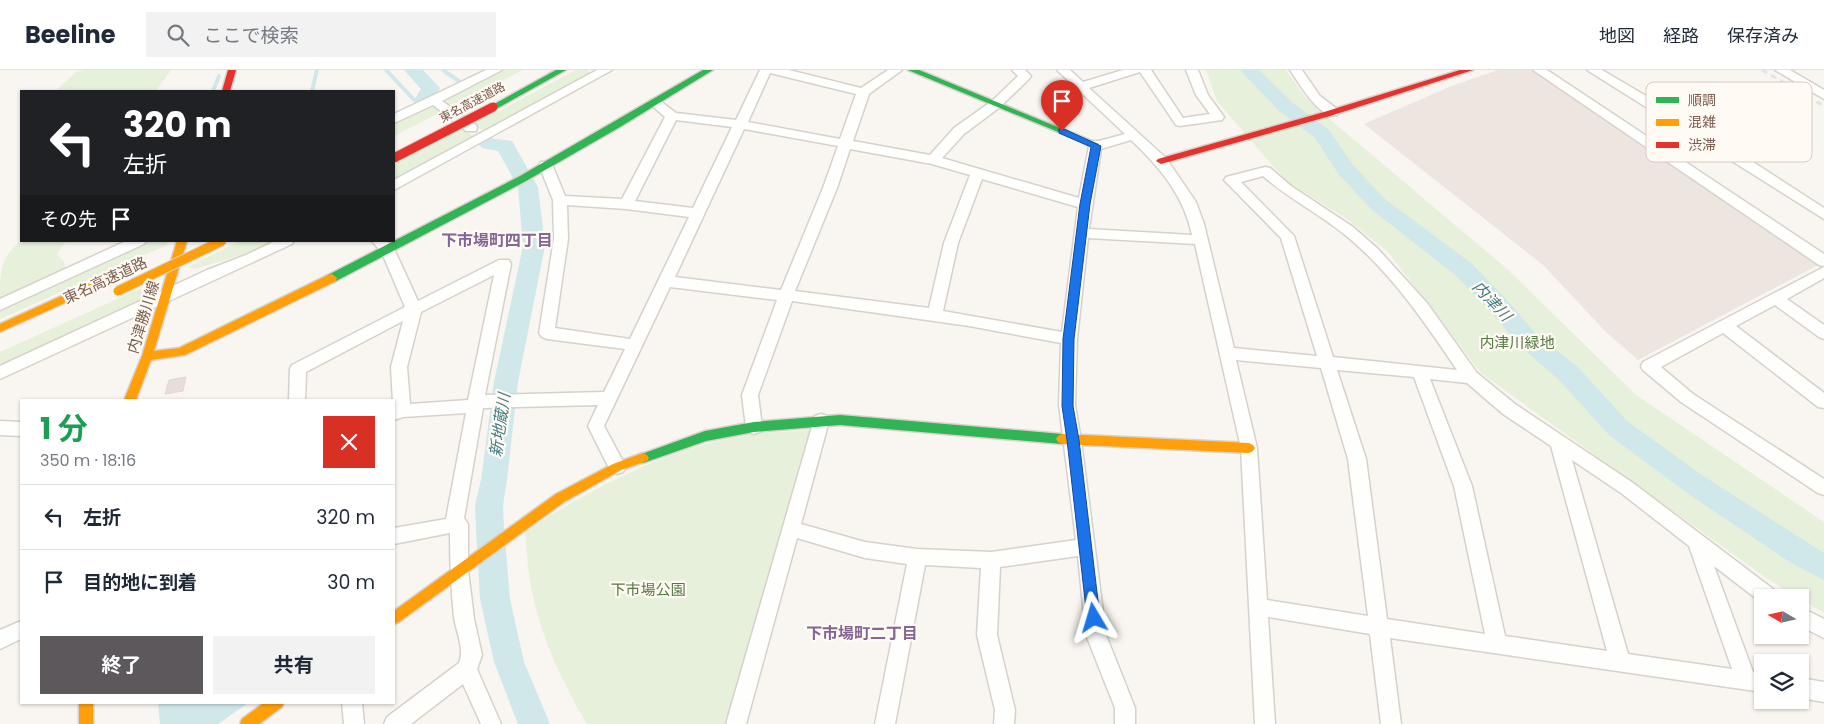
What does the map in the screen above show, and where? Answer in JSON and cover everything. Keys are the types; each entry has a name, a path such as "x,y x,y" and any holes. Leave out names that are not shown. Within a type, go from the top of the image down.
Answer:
{"main road":[{"path":"226,90 232,70"},
{"name":"東名高速道路","path":"395,157 562,70"},
{"path":"395,241 508,186 656,103 709,70"},
{"path":"912,70 1096,145"},
{"path":"1161,161 1330,113 1469,70"},
{"name":"東名高速道路","path":"439,120 464,107"},
{"name":"内津勝川線","path":"130,399 148,356 182,242"},
{"name":"東名高速道路","path":"165,253 188,242"},
{"name":"東名高速道路","path":"113,293 220,242"},
{"path":"148,356 182,352 384,246"},
{"name":"東名高速道路","path":"0,328 127,270"},
{"path":"395,617 560,498 617,468 705,436 754,427 840,420 1073,440 1249,448"},
{"path":"86,704 86,724"},
{"path":"247,724 274,704"}],"street":[{"path":"395,119 496,70"},
{"path":"395,185 606,70"},
{"path":"617,468 596,426 766,70"},
{"path":"772,70 863,92"},
{"path":"754,427 750,395 786,296 846,144 863,92 896,70"},
{"path":"933,160 959,131 996,104 1025,76 1018,70"},
{"path":"1063,70 1161,161 1189,202 1201,240 1249,448 1264,724"},
{"path":"1082,86 1136,70"},
{"path":"1145,70 1180,122 1218,117 1202,95 1192,70"},
{"path":"1296,70 1316,99 1330,113"},
{"path":"1539,70 1646,142"},
{"path":"1593,70 1646,102"},
{"path":"1780,70 1801,82"},
{"path":"1812,88 1824,95"},
{"path":"434,101 483,137"},
{"path":"656,103 672,116 739,124 933,160 1085,204"},
{"path":"626,204 672,116"},
{"path":"1125,724 1125,708 1096,635 1084,547 1073,440 1067,406 1069,339 1085,204 1096,145 1133,136"},
{"path":"1676,162 1824,261"},
{"path":"1743,162 1824,214"},
{"path":"543,166 560,200 561,239 547,332 635,345"},
{"path":"1391,724 1357,459 1287,236 1231,180 1266,171 1286,189 1348,230 1374,252 1422,307 1471,377 1509,409 1627,488 1758,589"},
{"path":"934,314 951,244 977,174"},
{"path":"560,200 626,204 697,213"},
{"path":"1081,233 1201,240"},
{"path":"0,305 137,242"},
{"path":"0,373 285,242"},
{"path":"384,246 414,309 399,367 398,412 476,404 610,398"},
{"path":"296,399 298,370 504,264 454,525"},
{"path":"1824,272 1649,366 1687,398 1824,488"},
{"path":"666,281 934,314 1004,325 1069,339"},
{"path":"1775,298 1824,334"},
{"path":"1725,326 1824,402"},
{"path":"1228,353 1471,377"},
{"path":"1420,373 1463,486 1497,643"},
{"path":"736,724 821,421"},
{"path":"0,428 20,429"},
{"path":"1559,444 1620,661"},
{"path":"394,724 468,669 472,655 464,619 460,524 395,536"},
{"path":"791,529 865,550 917,557 991,560 1084,547"},
{"path":"1698,544 1754,682"},
{"path":"885,724 917,557"},
{"path":"991,560 987,635 1005,710 1004,724"},
{"path":"1258,607 1378,627 1754,682"},
{"path":"1809,621 1824,629"},
{"path":"0,640 20,630"},
{"path":"468,669 491,724"},
{"path":"1809,690 1824,692"},
{"path":"352,704 354,724"}],"shaded area":[{"path":"1498,70 1535,70 1646,146 1646,162 1670,162 1820,264 1638,360 1606,332 1543,265 1364,124 1454,85"}],"green space":[{"path":"85,70 171,70 157,90 57,90 76,72"},
{"path":"499,70 523,70 450,108 441,101"},
{"path":"576,70 587,70 590,72 588,76 488,131 482,130 474,124"},
{"name":"内津川緑地","path":"1206,70 1286,70 1305,97 1506,268 1636,395 1824,522 1824,613 1809,604 1809,589 1784,589 1769,580 1482,374 1388,252 1347,219 1286,181 1217,101"},
{"path":"424,106 432,106 441,112 395,135 395,120"},
{"path":"464,129 473,136 473,139 395,181 395,164"},
{"path":"20,241 65,242 57,254 64,262 66,270 0,298 1,272 5,259"},
{"path":"146,242 168,242 167,245 0,319 0,309"},
{"path":"238,242 272,242 249,253 194,269 188,267"},
{"path":"155,282 159,286 149,296 111,320 0,370 0,352"},
{"name":"下市場公園","path":"811,430 725,724 587,724 562,678 542,630 531,588 525,531 607,484 664,458 724,440 755,434"}],"water":[{"path":"158,704 247,704 218,724 160,724"}],"building":[{"path":"186,377 183,391 165,394 169,380"}],"waterway":[{"path":"312,90 317,70"},
{"path":"386,70 418,104 422,102"},
{"name":"新地蔵川","path":"413,70 431,88 424,100"},
{"path":"443,70 460,82 458,85"},
{"name":"内津川","path":"1249,70 1286,107 1322,134 1346,170 1378,204 1463,269 1501,308 1528,340 1570,375 1618,428 1696,485 1824,567"},
{"path":"213,90 219,76"},
{"name":"新地蔵川","path":"489,144 505,145 528,187 534,246 506,382 494,480 489,505 495,599 509,662 534,724"}],"railway":[{"path":"1762,70 1783,82"},
{"path":"1812,99 1824,106"}],"traffic: fast":[{"path":"493,107 562,70"},
{"path":"332,278 523,178 709,70"},
{"path":"912,70 1095,144"},
{"path":"643,458 705,436 754,427 840,420 1062,439"}],"traffic: slow":[{"path":"130,399 147,356 182,242"},
{"path":"118,291 220,242"},
{"path":"0,328 123,272"},
{"path":"147,356 181,352 332,278"},
{"path":"1062,439 1249,448"},
{"path":"395,617 560,498 617,467 643,458"},
{"path":"86,704 86,724"},
{"path":"247,724 274,704"}],"traffic: jam":[{"path":"226,90 232,70"},
{"path":"1161,161 1327,114 1469,70"},
{"path":"395,157 493,107"}],"district":[{"name":"下市場町四丁目","path":"497,240"},
{"name":"下市場町二丁目","path":"862,633"}],"route":[{"path":"1062,131 1096,146 1085,204 1069,339 1067,406 1073,440 1084,547 1094,618"}]}
